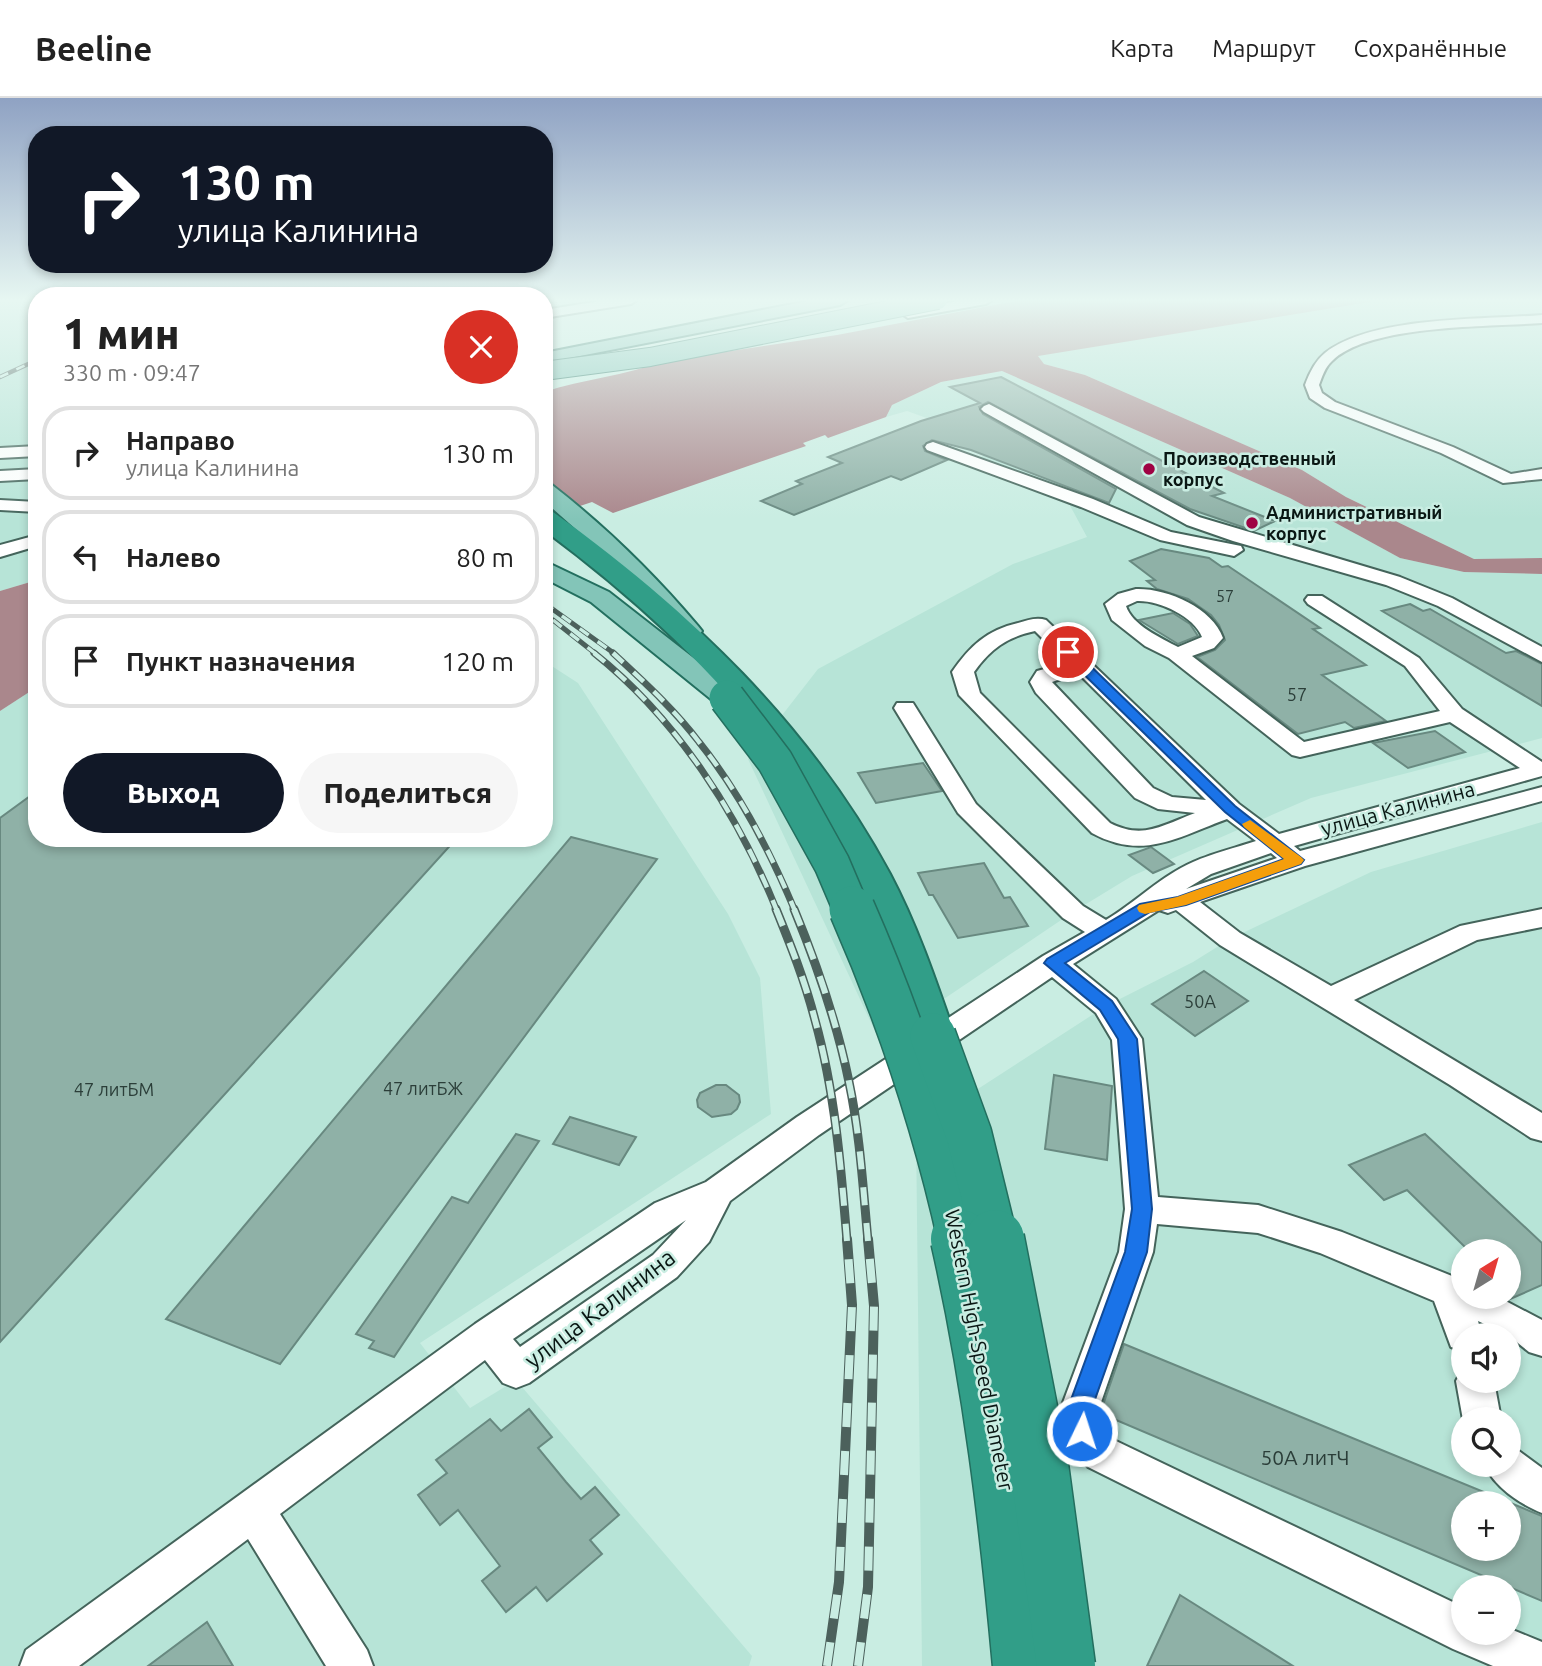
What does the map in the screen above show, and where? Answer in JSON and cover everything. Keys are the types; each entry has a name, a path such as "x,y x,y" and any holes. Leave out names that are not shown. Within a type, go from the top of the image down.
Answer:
{"highway":[{"name":"Western High-Speed Diameter","path":"553,524 618,572 795,752 860,854 890,916 968,1133 997,1250 1030,1409 1053,1545 1066,1666"},
{"name":"Western High-Speed Diameter","path":"553,545 717,675 775,759 852,906 926,1105 964,1251 995,1413 1014,1547 1022,1666"}],"main road":[{"path":"553,497 585,522 657,593 717,675"},
{"path":"553,573 600,597 717,675"}],"street":[{"path":"1317,373 1312,385 1315,395 1330,405 1447,450 1509,479 1542,474"},
{"path":"989,409 1193,521 1239,537 1393,581 1445,602 1542,656"},
{"path":"933,447 1087,503 1167,536 1362,578 1393,581"},
{"path":"0,453 28,452"},
{"path":"0,476 28,474"},
{"path":"0,505 28,507"},
{"path":"0,551 28,543"},
{"path":"1315,600 1412,662 1454,714 1541,778"},
{"path":"1230,809 1153,838 1134,840 1101,828 970,695 963,672 978,651 1004,631 1039,624 1230,809 1296,860"},
{"path":"1176,654 1300,750 1454,714"},
{"path":"1083,666 1045,676 1041,681 1044,688 1144,793 1167,804 1230,809"},
{"path":"905,708 967,808 1073,912 1104,932"},
{"name":"улица Калинина","path":"1146,908 1181,901 1541,778"},
{"name":"улица Калинина","path":"253,1509 488,1336 516,1371 665,1266 697,1232 718,1192 808,1126 1053,963 1146,908 1166,889 1202,868 1275,843 1541,778"},
{"path":"1181,901 1230,939 1542,1129"},
{"path":"1330,999 1470,932 1542,918"},
{"path":"1053,963 1106,1006 1128,1039 1142,1209 1136,1252 1080,1408 1082,1431 1102,1454 1451,1624"},
{"path":"1142,1209 1258,1219 1330,1242 1514,1321 1542,1340"},
{"path":"1449,1291 1460,1323"},
{"path":"1521,1477 1542,1493"},
{"path":"42,1666 253,1509 351,1666"},
{"path":"1496,1645 1542,1665"}],"shaded area":[{"path":"0,373 28,373 28,583 0,591"},
{"path":"620,373 990,373 941,382 892,405 886,417 828,438 825,435 803,443 806,446 613,513 592,502 574,508 553,501 553,390"},
{"path":"990,373 1007,373 1290,498 1400,558 1464,572 1542,574 1542,738 1311,798 1132,876 1073,912 880,1042 748,759 818,669 1013,564 1087,537 1067,500 968,463 1006,446 907,411 886,417 892,405 941,382"},
{"path":"1007,373 1085,375 1302,470 1346,497 1474,559 1542,558 1542,574 1464,572 1400,558 1290,498"},
{"path":"1078,373 1542,373 1542,558 1474,559 1346,497 1302,470"},
{"path":"28,583 28,693 0,711 0,591"},
{"path":"553,667 578,683 728,914 760,978 771,1114 420,1343 470,1408 516,1380 752,1656 749,1666 0,1666 0,711 28,693 28,847 553,847"},
{"path":"1542,822 1542,1666 922,1666 916,1129 1106,1006 1193,962 1230,939 1371,872"}],"building":[{"path":"1001,377 1224,493 1212,496 1275,521 1254,531 1190,509 988,402 979,407 983,414 1116,489 1109,503 971,450 932,440 923,446 925,451 947,460 901,480 891,476 794,515 761,501 802,484 796,481 842,463 828,457 921,421 980,403 950,387"},
{"path":"1161,549 1209,558 1222,567 1228,566 1320,628 1313,629 1366,665 1322,675 1386,721 1354,728 1345,722 1298,734 1197,657 1215,650 1225,640 1219,625 1211,615 1188,599 1157,589 1147,581 1155,580 1130,561"},
{"path":"1410,604 1423,611 1430,609 1506,653 1516,651 1542,664 1542,706 1382,611"},
{"path":"1173,613 1190,624 1198,636 1178,644 1139,620"},
{"path":"1435,731 1465,752 1408,768 1373,743"},
{"path":"923,763 942,791 876,803 858,773"},
{"path":"28,798 28,847 449,847 0,1342 0,818"},
{"path":"571,837 657,859 280,1364 166,1319"},
{"path":"1151,847 1174,864 1153,873 1129,855"},
{"path":"984,863 1004,898 1010,897 1028,926 958,938 933,895 929,895 918,873"},
{"path":"1204,971 1248,1001 1195,1036 1152,1004"},
{"path":"1054,1075 1112,1086 1107,1160 1045,1149"},
{"path":"716,1085 726,1085 739,1095 740,1102 731,1114 712,1117 698,1107 700,1093"},
{"path":"570,1117 636,1137 619,1165 553,1144"},
{"path":"516,1134 539,1141 394,1357 369,1348 374,1341 356,1334 452,1197 468,1203"},
{"path":"1425,1134 1542,1243 1542,1285 1521,1294 1521,1239 1457,1239 1407,1190 1384,1200 1349,1165"},
{"path":"1124,1344 1481,1491 1451,1491 1451,1561 1521,1561 1521,1507 1542,1516 1542,1601 1521,1592 1521,1575 1481,1575 1102,1414"},
{"path":"529,1409 552,1437 538,1448 566,1482 581,1499 595,1487 619,1515 590,1540 602,1554 547,1601 536,1587 506,1612 482,1581 500,1566 458,1510 440,1525 418,1495 447,1473 436,1460 490,1419 501,1431"},
{"path":"1180,1595 1293,1666 1147,1666"},
{"path":"207,1622 233,1666 148,1666"}],"railway":[{"path":"0,377 8,373"},
{"path":"553,609 615,654"},
{"path":"553,620 596,654"},
{"path":"594,653 652,708 702,770 744,839 777,911"},
{"path":"613,653 669,707 714,761 753,823 795,911"},
{"path":"776,909 802,977 828,1074 847,1241"},
{"path":"794,909 826,994 844,1060 859,1141 868,1241"},
{"path":"827,1666 839,1582 852,1305 847,1239"},
{"path":"858,1666 868,1587 874,1306 868,1239"}],"slow traffic":[{"path":"1145,908 1181,901 1296,860 1250,824"}],"place":[{"name":"Производственный корпус","path":"1149,469"},
{"name":"Административный корпус","path":"1252,523"}],"route":[{"path":"1068,652 1230,809 1296,860 1181,901 1146,908 1053,963 1106,1006 1128,1039 1142,1209 1136,1252 1080,1408 1082,1431"}]}
